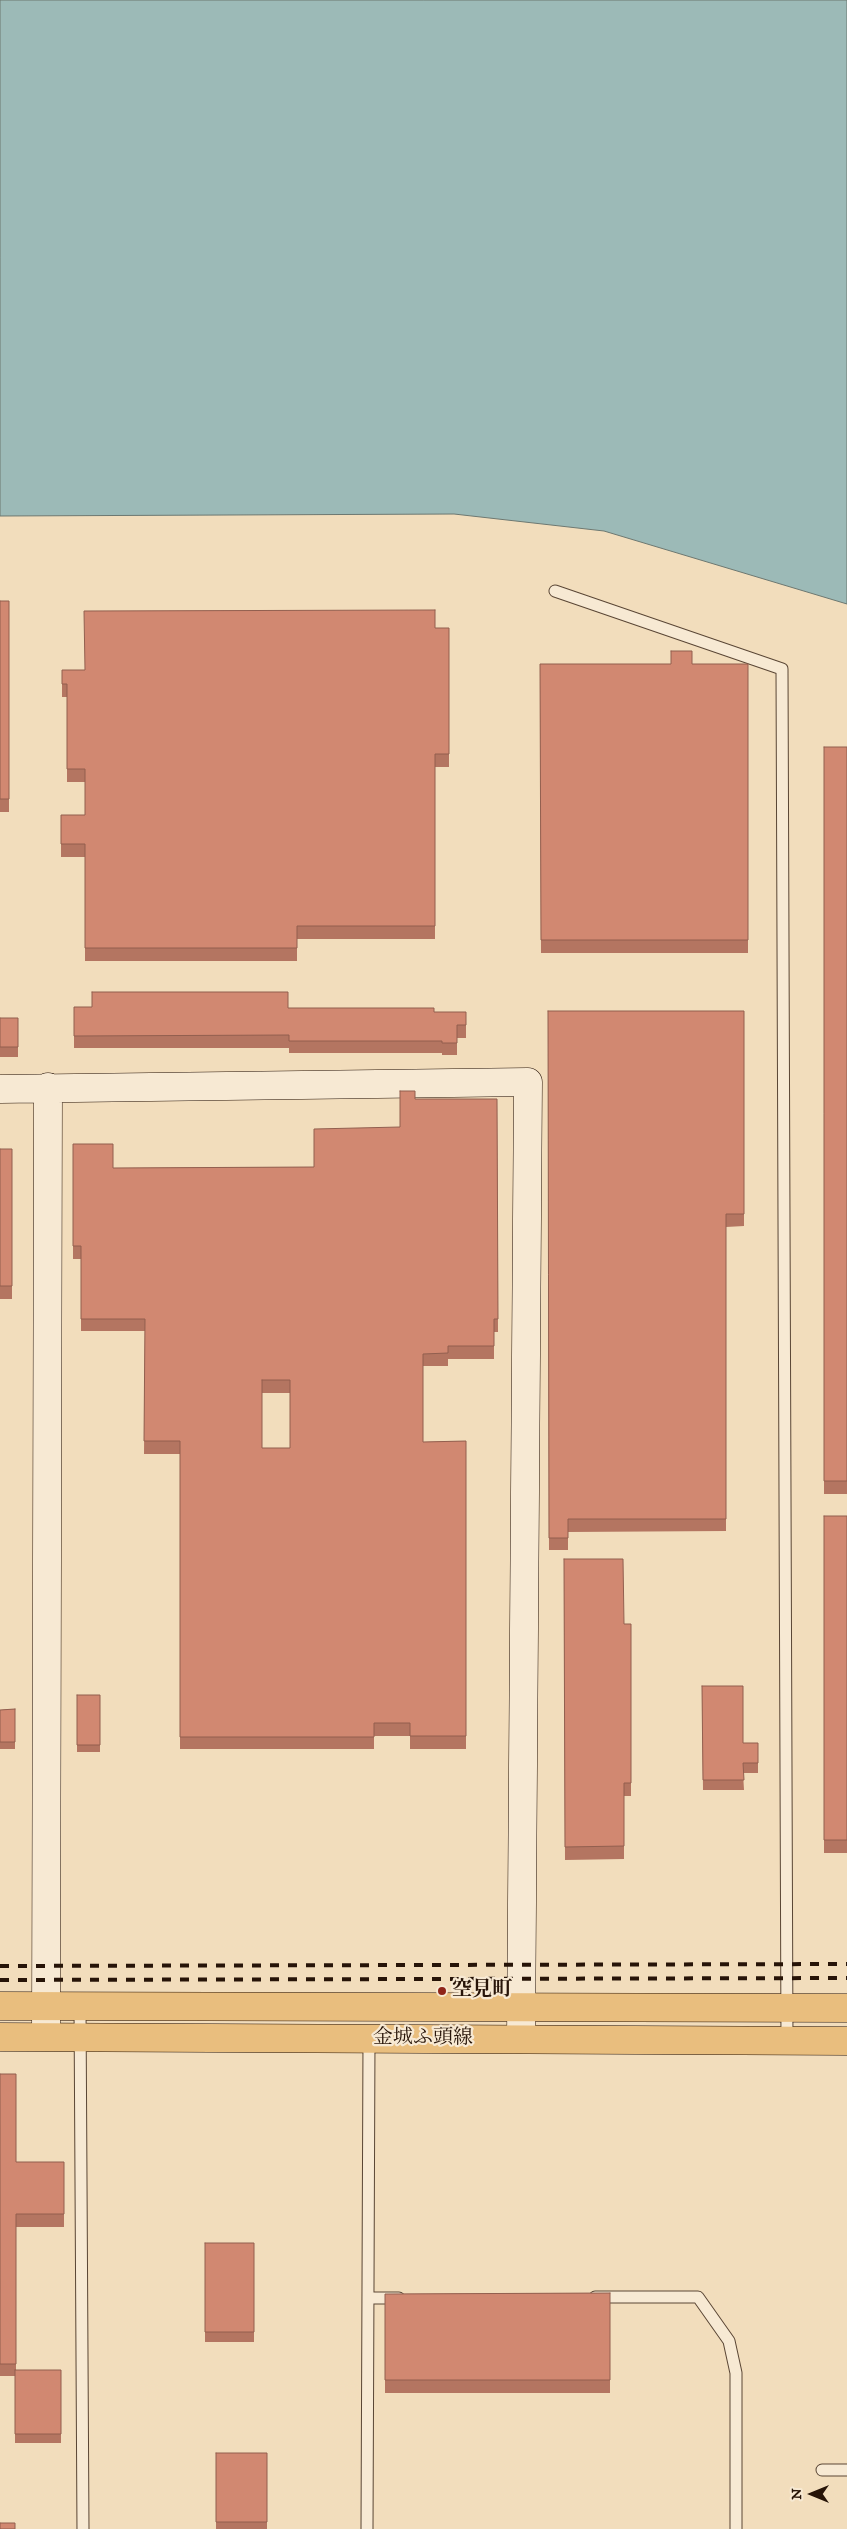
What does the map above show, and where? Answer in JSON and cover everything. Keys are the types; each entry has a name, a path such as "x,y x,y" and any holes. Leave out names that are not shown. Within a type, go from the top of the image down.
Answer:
{"main road":[{"name":"金城ふ頭線","path":"0,2006 523,2005 847,2008"},
{"name":"金城ふ頭線","path":"0,2037 847,2041"}],"street":[{"path":"0,1088 528,1082 523,2005 521,2038"},
{"path":"46,2036 48,1087"}],"lane":[{"path":"554,591 782,669 787,2041"},
{"path":"80,2006 83,2529"},
{"path":"368,2529 369,2040"},
{"path":"578,2297 698,2297 716,2320 730,2342 736,2373 736,2529"},
{"path":"368,2298 408,2298"},
{"path":"822,2470 847,2470"}],"water":[{"path":"0,0 847,0 847,604 604,531 454,514 0,516"}],"building":[{"path":"0,601 9,601 9,799 0,799"},
{"path":"435,610 435,628 449,628 449,754 435,754 435,926 297,926 297,948 85,948 85,844 61,844 61,815 85,815 85,769 67,769 67,684 62,684 62,670 85,670 84,611"},
{"path":"671,651 692,651 692,664 748,664 748,940 541,940 540,664 671,664"},
{"path":"824,747 847,747 847,1481 824,1481"},
{"path":"92,992 288,992 288,1008 434,1008 434,1012 466,1012 466,1025 457,1025 457,1043 442,1043 442,1041 289,1041 289,1035 74,1036 74,1007 92,1007"},
{"path":"548,1011 744,1011 744,1214 726,1214 726,1519 568,1519 568,1538 549,1538"},
{"path":"0,1018 18,1018 18,1047 0,1047"},
{"path":"400,1091 415,1091 415,1099 497,1099 498,1319 494,1319 494,1346 448,1346 448,1353 423,1354 423,1442 466,1441 466,1736 410,1736 410,1723 374,1723 374,1737 180,1737 180,1441 144,1441 145,1319 81,1319 81,1246 73,1246 73,1144 113,1144 113,1168 314,1167 314,1129 400,1127","holes":["262,1380 290,1380 290,1448 262,1448"]},
{"path":"0,1149 12,1149 12,1286 0,1286"},
{"path":"824,1516 847,1516 847,1840 824,1840"},
{"path":"564,1559 623,1559 624,1624 631,1624 631,1783 624,1783 624,1846 565,1847"},
{"path":"702,1686 743,1686 743,1743 758,1743 758,1763 743,1763 744,1780 703,1780"},
{"path":"77,1695 100,1695 100,1745 77,1745"},
{"path":"15,1709 15,1742 0,1742 0,1710"},
{"path":"0,2074 16,2074 16,2162 64,2162 64,2214 16,2214 16,2364 0,2364"},
{"path":"205,2243 254,2243 254,2332 205,2332"},
{"path":"610,2293 610,2380 385,2380 385,2294"},
{"path":"15,2370 61,2370 61,2434 15,2434"},
{"path":"216,2453 267,2453 267,2522 216,2522"},
{"path":"0,2523 15,2523 15,2529 0,2529"}],"railway":[{"path":"0,1966 847,1964"},
{"path":"0,1980 847,1978"}],"place":[{"name":"空見町","path":"442,1991"}]}
